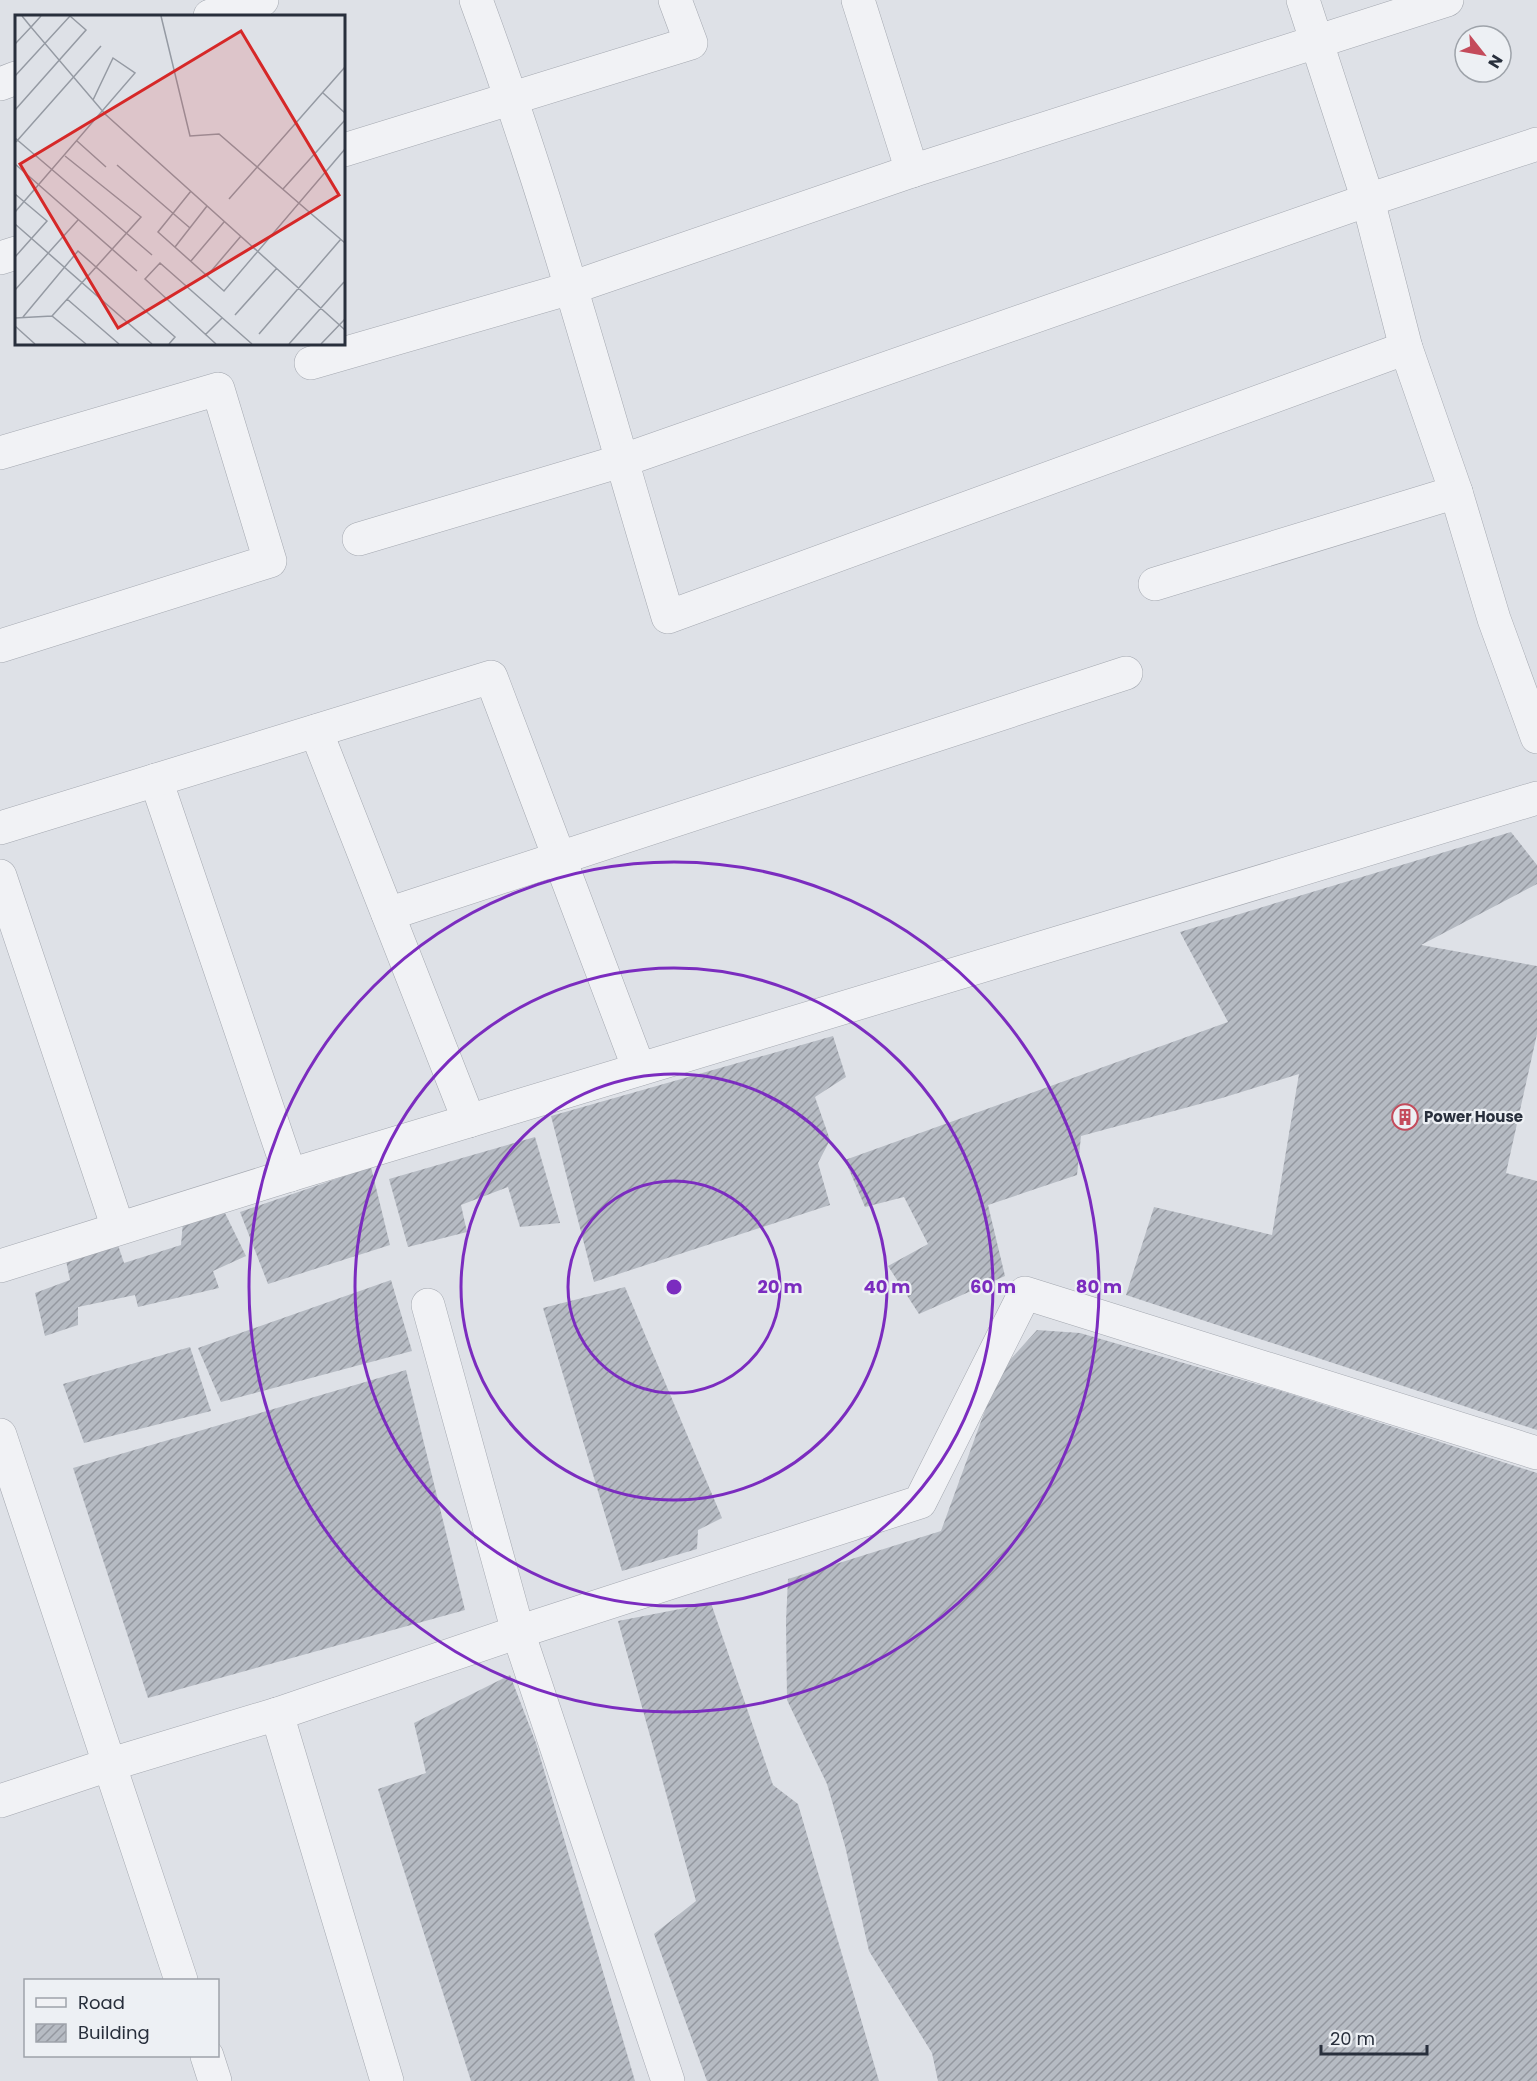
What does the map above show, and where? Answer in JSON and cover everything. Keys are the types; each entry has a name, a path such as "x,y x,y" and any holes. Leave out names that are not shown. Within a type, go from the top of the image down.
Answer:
{"street":[{"path":"213,15 262,0"},
{"path":"476,0 512,98 571,288 668,617 1406,348"},
{"path":"345,150 691,44 675,0"},
{"path":"858,0 912,171"},
{"path":"1303,0 1318,40 1368,200 1406,348 1456,492 1494,619 1537,737"},
{"path":"311,363 571,288 912,171 1447,0"},
{"path":"0,84 15,78"},
{"path":"359,539 621,461 1368,200 1537,144"},
{"path":"0,258 15,253"},
{"path":"0,453 218,389 270,561 0,646"},
{"path":"1155,584 1456,492"},
{"path":"388,914 1126,673"},
{"path":"0,828 491,677 639,1070"},
{"path":"316,731 469,1121"},
{"path":"156,780 290,1175"},
{"path":"0,1266 290,1175 1537,798"},
{"path":"0,876 118,1228"},
{"path":"0,1801 108,1765 277,1714 518,1632 920,1502 1025,1293 1537,1453"},
{"path":"428,1305 518,1632 668,2081"},
{"path":"0,1435 181,1979"},
{"path":"277,1714 387,2081"},
{"path":"208,2057 215,2081"}],"building":[{"name":"Power House","path":"1511,832 1537,865 1537,884 1421,945 1537,966 1537,1034 1506,1173 1537,1181 1537,1430 1126,1295 1154,1207 1272,1235 1299,1074 1222,1098 1081,1136 1077,1175 988,1205 1005,1276 919,1314 888,1266 928,1244 904,1197 865,1207 845,1160 1228,1022 1180,932"},
{"path":"833,1036 846,1077 815,1097 830,1140 818,1163 830,1205 594,1282 551,1116"},
{"path":"535,1137 560,1223 520,1227 508,1187 461,1205 467,1232 408,1247 389,1179"},
{"path":"371,1167 390,1245 268,1284 240,1212"},
{"path":"225,1213 246,1256 213,1271 219,1288 138,1307 135,1295 78,1307 78,1325 45,1336 35,1293 70,1280 65,1256 115,1236 124,1263 181,1245 183,1222"},
{"path":"391,1280 412,1351 221,1402 198,1348"},
{"path":"625,1287 722,1518 698,1530 697,1549 622,1571 543,1308"},
{"path":"1037,1330 1080,1333 1281,1391 1537,1473 1537,2081 938,2081 932,2053 869,1951 845,1846 827,1784 787,1700 788,1579 941,1531 999,1372"},
{"path":"190,1347 211,1411 84,1443 63,1384"},
{"path":"406,1370 465,1610 148,1698 73,1468"},
{"path":"711,1603 773,1785 798,1804 879,2081 707,2081 654,1934 696,1901 618,1621"},
{"path":"510,1675 536,1743 635,2081 471,2081 378,1789 426,1773 414,1723"}],"place":[{"name":"Power House","path":"1405,1117"}]}
